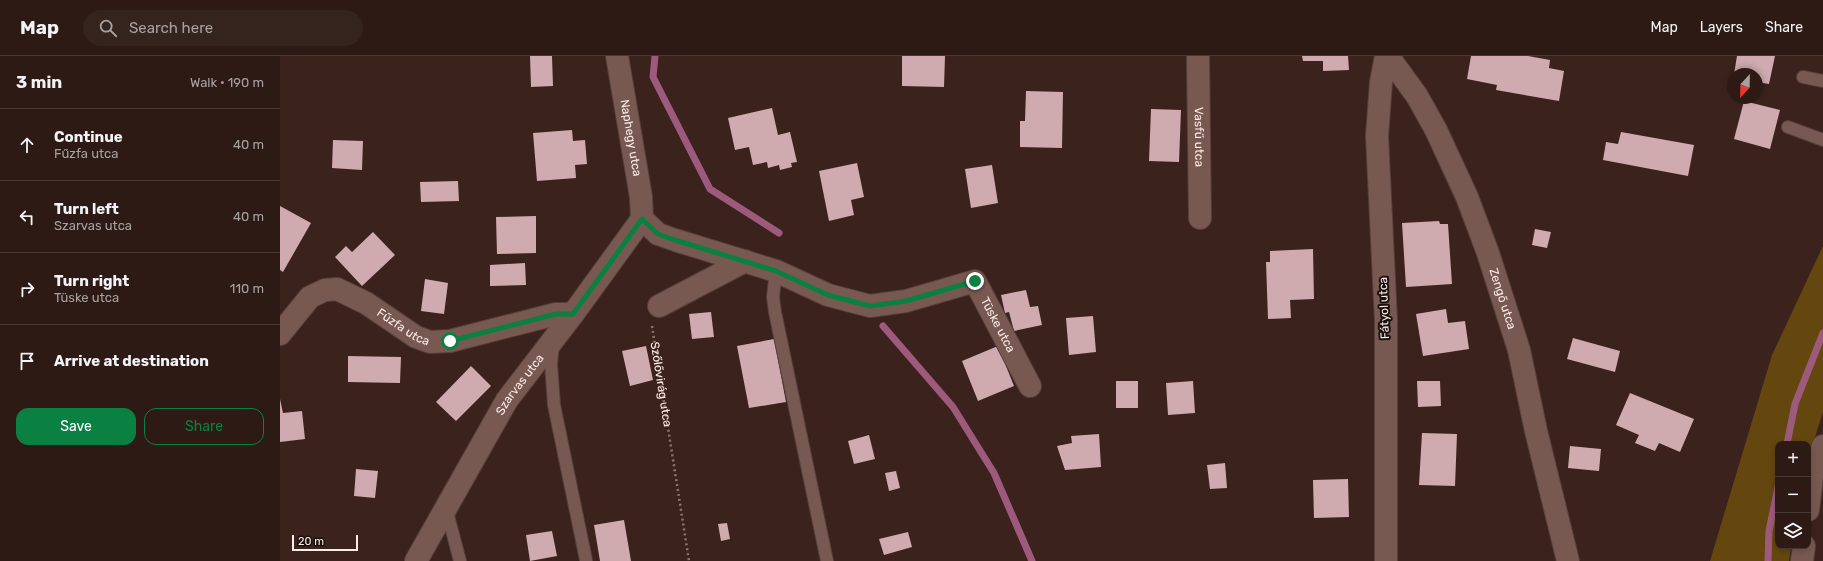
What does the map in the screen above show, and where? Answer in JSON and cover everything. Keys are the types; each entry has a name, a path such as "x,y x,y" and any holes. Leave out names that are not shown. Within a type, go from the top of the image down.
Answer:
{"street":[{"name":"Naphegy utca","path":"617,56 641,197 642,219"},
{"name":"Vasfű utca","path":"1198,56 1200,218"},
{"name":"Fátyol utca","path":"1386,561 1386,321 1377,136 1381,82 1387,56"},
{"name":"Zengő utca","path":"1387,56 1417,96 1436,130 1467,197 1488,253 1518,350 1568,561"},
{"name":"Tüske utca","path":"642,219 658,234 776,271 828,295 870,306 906,301 975,281 1030,386"},
{"name":"Szarvas utca","path":"416,561 507,400 573,314 642,219"},
{"path":"659,306 745,262"},
{"name":"Fűzfa utca","path":"280,334 310,297 325,290 337,289 366,303 416,337 430,342 450,341 556,314 573,314"},
{"path":"1811,484 1812,476 1823,446"},
{"path":"1802,561 1804,549"}],"lane":[{"path":"1803,76 1823,81"},
{"path":"1788,127 1823,140"},
{"path":"776,271 773,297 774,312 827,561"},
{"path":"553,340 551,364 554,405 586,560"},
{"path":"446,508 460,561"}],"path":[{"name":"Szőlővirág utca","path":"659,306 651,319 689,561"}],"shaded area":[{"path":"1823,246 1823,412 1811,450 1811,441 1775,441 1775,549 1791,549 1789,561 1710,561 1772,355"}],"building":[{"path":"530,56 552,56 553,86 531,87"},
{"path":"902,56 945,56 944,87 902,86"},
{"path":"1302,56 1348,56 1349,70 1323,71 1323,61 1303,61"},
{"path":"1471,56 1528,56 1550,60 1549,68 1564,71 1559,101 1496,90 1497,85 1467,79"},
{"path":"1737,56 1775,56 1769,84 1763,83 1763,68 1735,68"},
{"path":"1026,91 1063,92 1062,148 1020,147 1020,121 1025,121"},
{"path":"1743,104 1756,104 1780,110 1770,149 1734,139"},
{"path":"772,108 778,135 790,132 797,162 791,163 792,167 780,170 779,165 768,168 767,162 753,165 749,147 735,150 728,118"},
{"path":"1151,109 1181,110 1179,162 1149,161"},
{"path":"572,130 573,141 585,140 587,164 575,165 576,178 537,181 533,133"},
{"path":"1621,132 1694,145 1688,176 1603,160 1606,142 1618,144"},
{"path":"333,140 363,141 362,170 332,168"},
{"path":"857,163 864,197 851,200 854,215 829,221 819,171"},
{"path":"992,165 998,203 971,208 965,169"},
{"path":"458,181 459,201 421,202 420,182"},
{"path":"280,206 311,223 283,272 280,270"},
{"path":"536,216 536,253 497,254 496,217"},
{"path":"1439,221 1440,224 1448,224 1452,284 1406,287 1402,223"},
{"path":"1535,229 1551,232 1547,248 1532,245"},
{"path":"373,232 395,255 362,286 335,257 346,246 352,252"},
{"path":"1313,249 1314,299 1290,300 1291,318 1268,319 1266,262 1270,262 1270,251"},
{"path":"525,263 526,285 490,286 490,265"},
{"path":"425,279 448,283 444,314 421,311"},
{"path":"1026,290 1030,307 1038,306 1042,325 1014,331 1009,312 1005,313 1001,295"},
{"path":"1446,309 1448,323 1465,321 1469,349 1423,356 1416,314"},
{"path":"711,312 714,337 692,339 689,314"},
{"path":"1093,316 1096,352 1069,355 1066,318"},
{"path":"1573,338 1620,351 1615,372 1567,359"},
{"path":"774,339 786,402 749,408 737,346"},
{"path":"646,346 653,380 630,386 622,351"},
{"path":"998,346 1014,386 978,401 962,361"},
{"path":"348,356 401,357 400,383 348,382"},
{"path":"471,366 491,386 456,421 436,402"},
{"path":"1116,381 1138,381 1138,408 1116,408"},
{"path":"1193,381 1195,413 1168,415 1166,383"},
{"path":"1417,381 1440,381 1441,406 1418,407"},
{"path":"1630,393 1694,419 1680,452 1659,443 1655,451 1635,443 1639,435 1616,425"},
{"path":"280,399 283,413 302,411 305,439 280,442"},
{"path":"1422,433 1457,434 1455,486 1419,485"},
{"path":"1099,434 1101,467 1065,470 1057,446 1072,443 1071,436"},
{"path":"869,435 875,459 854,464 848,441"},
{"path":"1570,446 1601,449 1599,471 1568,468"},
{"path":"1225,463 1227,488 1210,489 1207,465"},
{"path":"356,469 378,471 375,498 354,496"},
{"path":"896,471 900,488 889,491 885,473"},
{"path":"1348,479 1349,517 1314,518 1313,480"},
{"path":"624,520 631,561 600,561 594,525"},
{"path":"727,523 730,539 721,541 718,524"},
{"path":"552,531 557,556 530,561 526,535"},
{"path":"908,532 912,547 884,555 879,539"}],"waterway":[{"path":"655,56 653,77 710,189 779,233"},
{"path":"883,326 953,407 994,473 1032,561"},
{"path":"1788,441 1795,404 1823,333"},
{"path":"1768,561 1769,531 1775,502"}],"route":[{"path":"450,341 556,314 573,314 642,219 658,234 776,271 828,295 870,306 906,301 975,281"}]}
